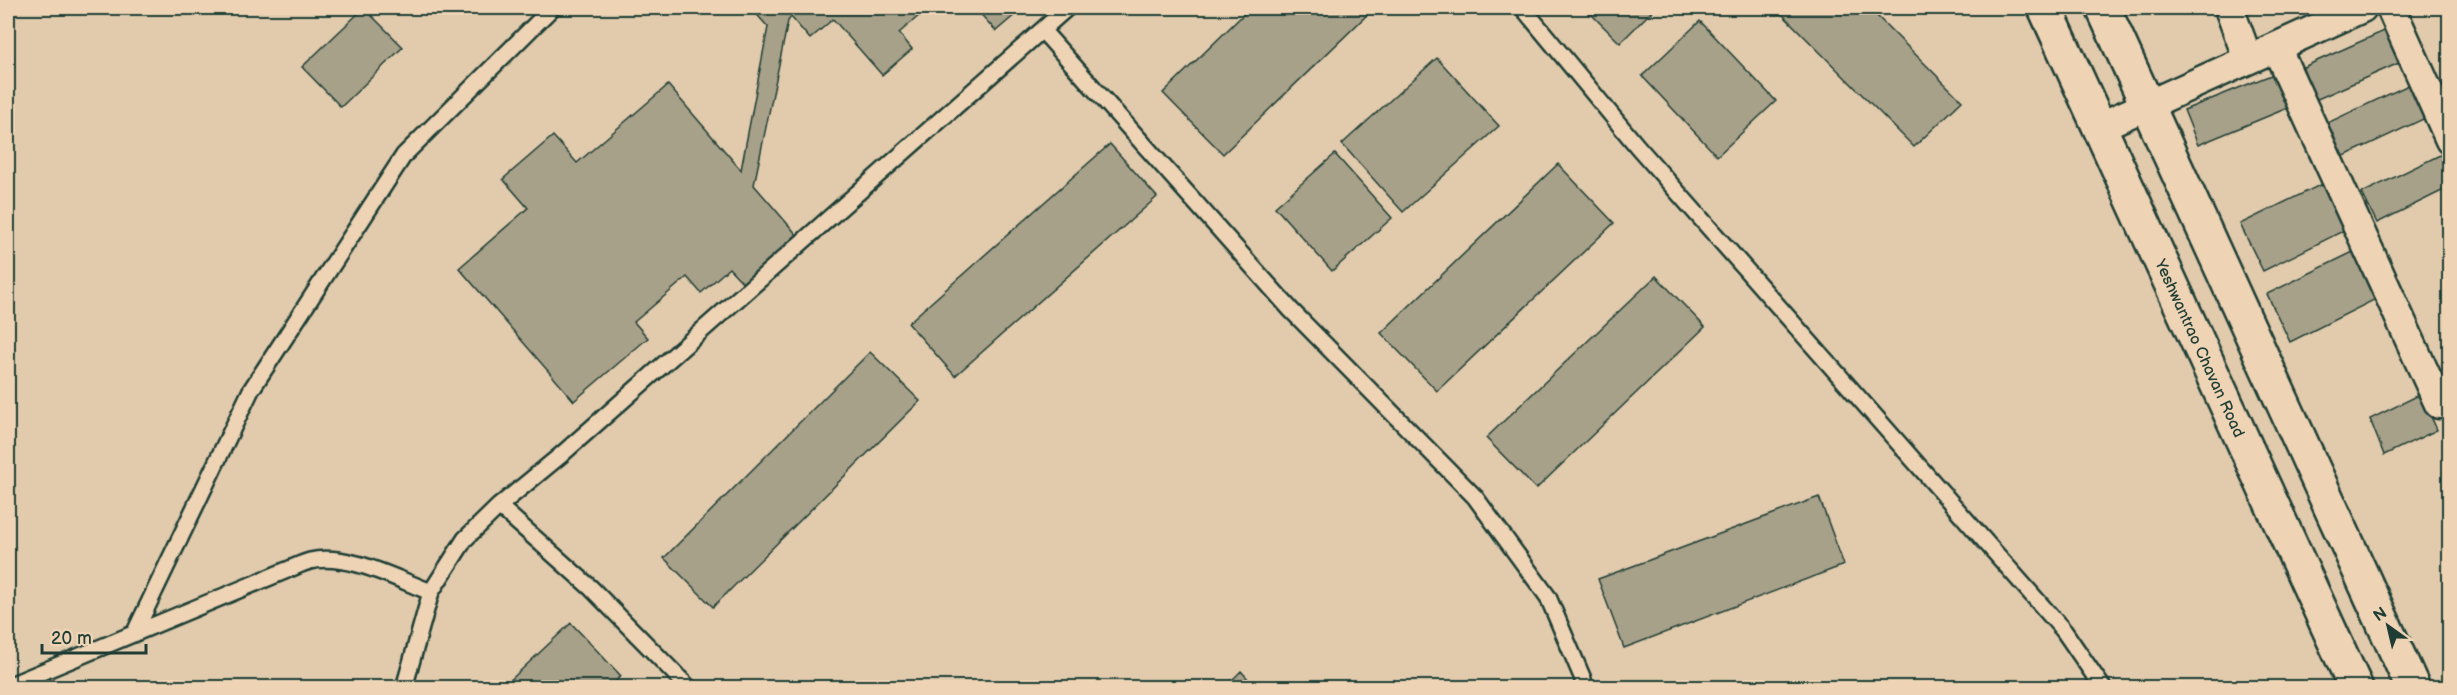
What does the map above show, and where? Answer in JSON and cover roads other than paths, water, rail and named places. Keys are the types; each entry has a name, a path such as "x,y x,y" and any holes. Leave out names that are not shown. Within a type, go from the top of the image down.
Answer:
{"street":[{"name":"Yeshwantrao Chavan Road","path":"2045,8 2356,687"},
{"path":"2103,8 2413,687"},
{"path":"2229,8 2248,59"},
{"path":"2099,127 2362,8"},
{"path":"2391,8 2450,140"},
{"path":"2276,47 2439,404"}],"lane":[{"path":"134,634 251,390 404,154 552,8"},
{"path":"404,687 431,592 465,539 499,506 570,447 1067,8"},
{"path":"1523,8 1645,155 2064,631 2103,687"},
{"path":"1042,30 1291,310 1475,496 1548,597 1583,679 1583,687"},
{"path":"499,506 591,588 689,687"},
{"path":"8,686 310,561 348,561 431,592"}]}
